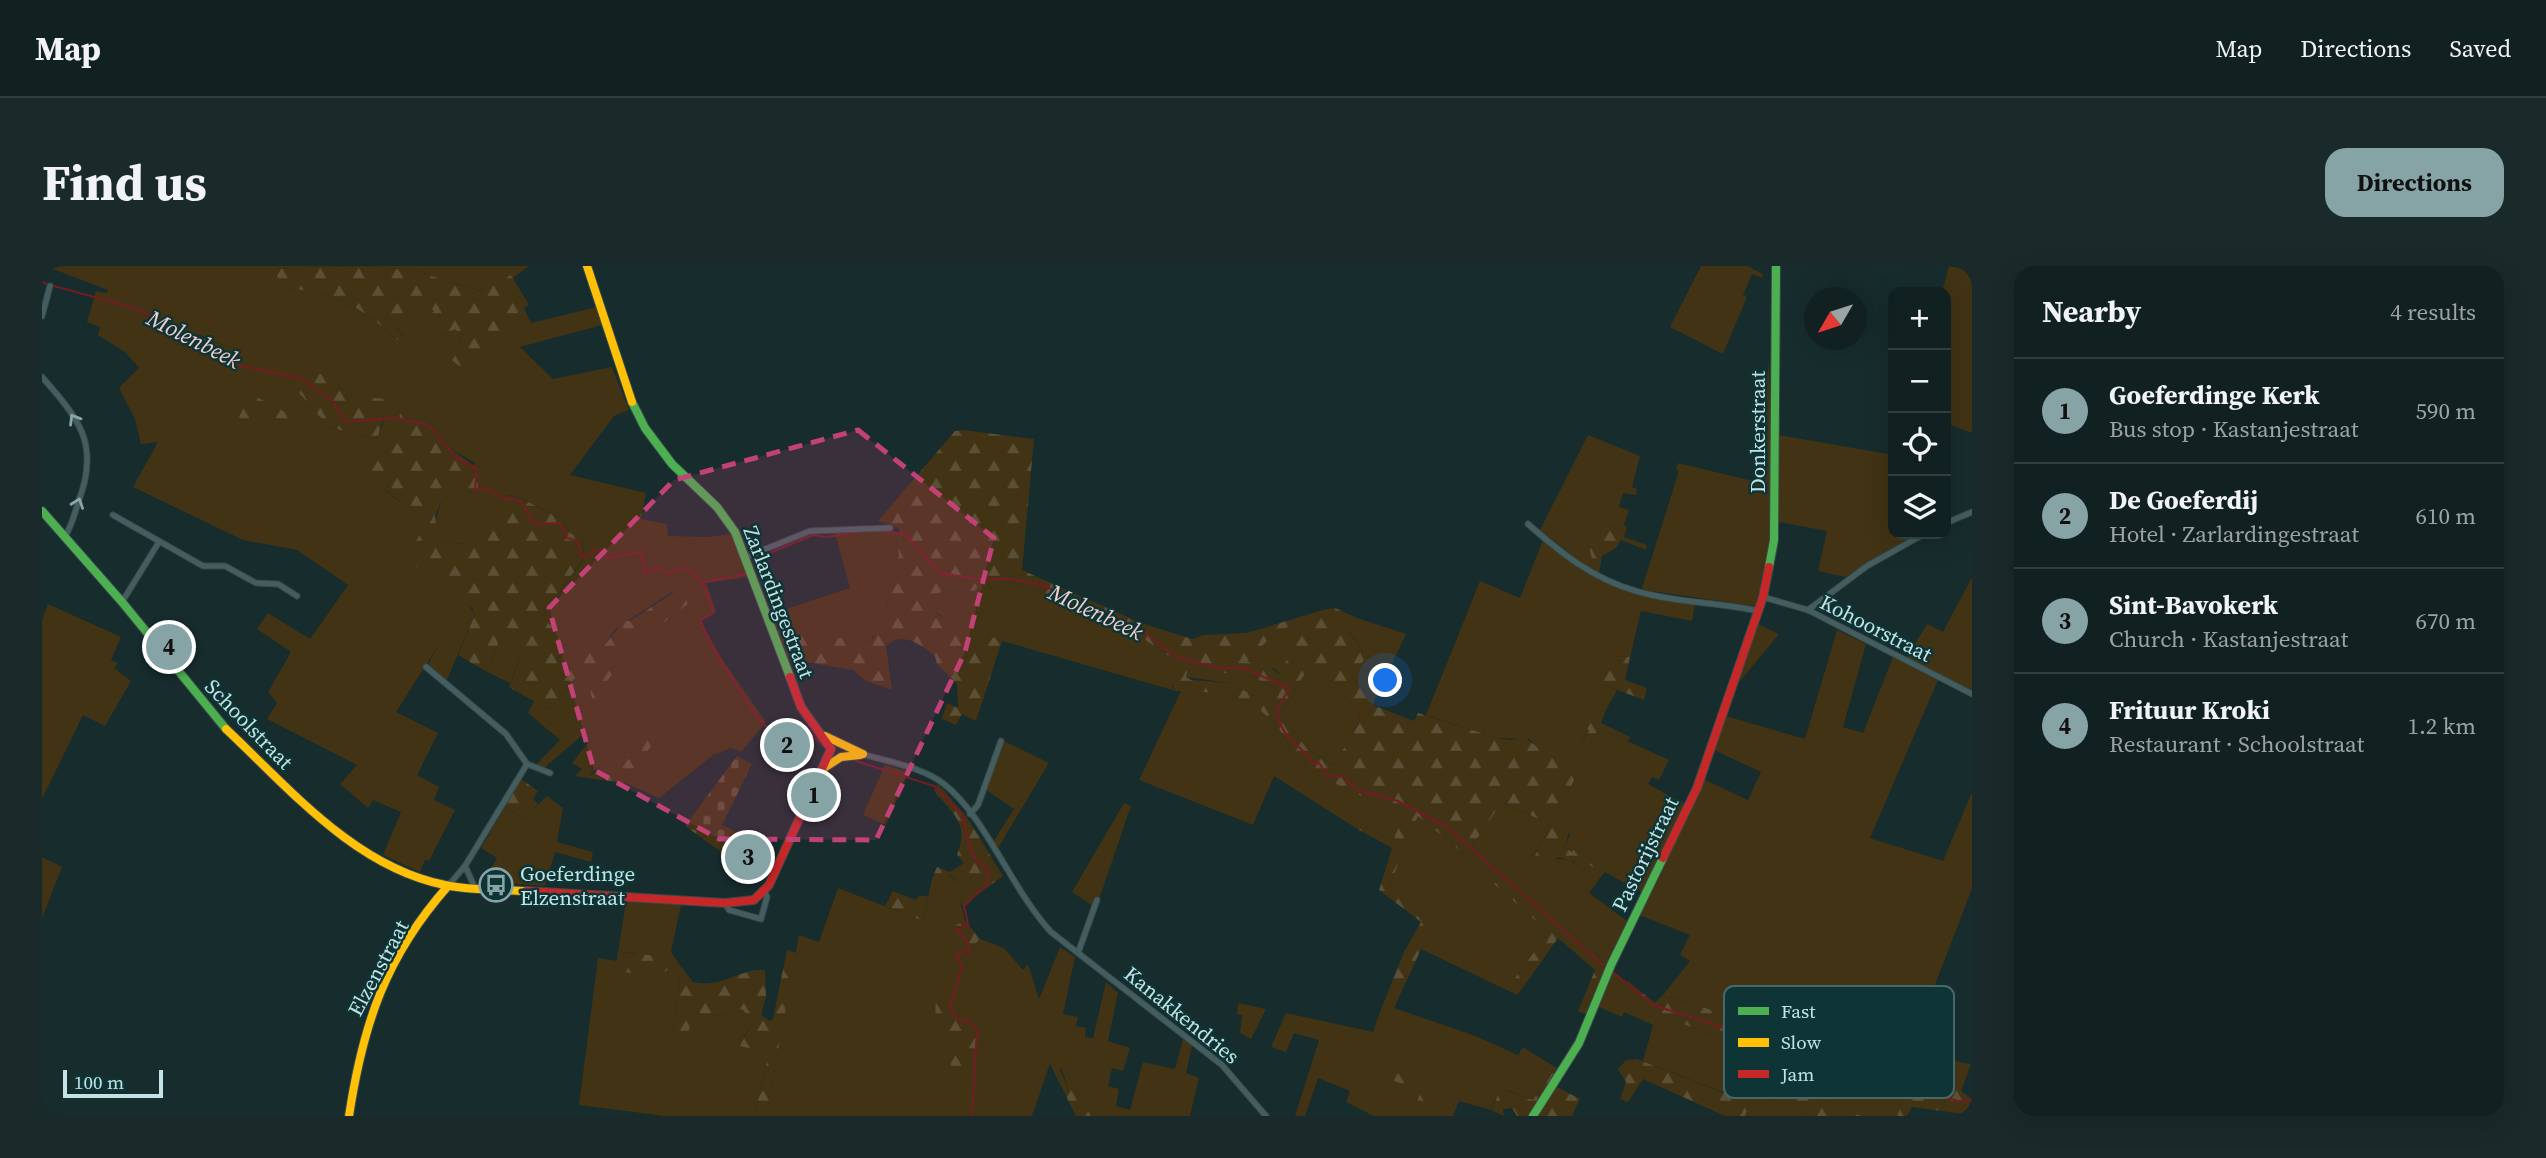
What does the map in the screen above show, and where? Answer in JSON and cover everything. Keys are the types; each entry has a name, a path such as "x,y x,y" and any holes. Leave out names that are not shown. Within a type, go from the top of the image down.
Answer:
{"street":[{"name":"Zarlardingestraat","path":"587,266 603,308 628,395 645,428 672,464 728,519 746,557 802,707 840,757 863,754"},
{"name":"Donkerstraat","path":"1763,597 1774,540 1776,266"},
{"path":"42,316 50,286"},
{"path":"42,377 71,412 83,435 89,455 87,480 65,536"},
{"name":"Schoolstraat","path":"42,511 122,602 214,718 331,827 374,858 448,886 725,903 744,903 765,892"},
{"path":"1951,521 1972,512"},
{"path":"113,514 202,566 225,566 256,583 278,584 297,596"},
{"path":"1528,524 1563,555 1607,581 1638,592 1759,612"},
{"path":"746,557 810,531 890,528"},
{"path":"1808,610 1867,566 1915,539"},
{"path":"122,602 159,542"},
{"name":"Kohoorstraat","path":"1763,597 1808,610 1972,694"},
{"name":"Pastorijstraat","path":"1534,1116 1579,1043 1615,956 1697,788 1763,597"},
{"path":"426,667 506,734 527,764 550,773"},
{"path":"970,814 978,805 1001,741"},
{"name":"Zarlardingestraat","path":"835,747 936,779 970,814 1035,914 1069,947"},
{"path":"725,903 729,911 761,919 768,897 765,892 824,768 835,747 845,751 824,768"},
{"path":"448,886 465,866 527,764"},
{"path":"465,866 475,888"},
{"name":"Elzenstraat","path":"349,1116 361,1044 373,1006 410,940 448,886"},
{"path":"1078,953 1097,900"},
{"name":"Kanakkendries","path":"1069,947 1222,1065 1266,1116"}],"highlighted area":[{"path":"858,430 994,538 965,652 876,840 719,839 594,770 549,608 674,480"}],"green space":[{"path":"54,266 352,266 274,269 283,287 318,293 345,303 369,317 397,340 403,335 391,322 420,299 435,311 442,337 455,328 460,334 460,347 483,352 512,317 524,308 531,323 597,307 602,325 520,347 553,379 612,367 629,410 614,416 570,475 646,493 641,519 667,524 668,536 709,537 732,534 748,577 706,583 716,611 701,621 720,656 766,722 741,752 731,748 713,755 659,798 625,783 653,742 647,737 615,776 606,769 632,747 592,772 587,778 575,776 582,769 572,763 590,740 585,733 543,769 535,766 560,740 528,713 534,701 549,710 574,679 583,678 591,682 590,692 596,689 611,677 623,655 688,604 676,591 670,593 615,629 599,653 566,668 557,661 566,643 541,619 585,557 582,543 570,533 563,519 511,495 505,495 497,512 472,542 450,544 439,542 430,536 442,500 456,495 475,463 452,449 415,403 408,405 406,423 367,476 405,506 417,520 420,534 417,540 475,614 446,682 427,666 438,646 396,712 438,733 417,775 439,787 434,800 455,810 429,861 425,860 420,872 383,855 401,812 373,800 368,808 340,784 357,765 267,719 277,703 268,692 291,652 257,629 268,613 310,639 348,585 297,550 243,540 133,487 158,442 141,444 135,419 119,388 139,368 125,352 98,335 100,327 87,322 96,291 107,293 108,290 53,269","holes":["200,335 234,350 210,358 174,344","300,366 333,379 349,396 368,398 384,420 378,436 374,439 329,427 311,405"]},
{"path":"358,266 529,266 513,278 511,275 482,291 412,270"},
{"path":"358,266 412,270 481,291 511,275 529,305 510,320 481,356 461,368 452,360 460,344 458,333 455,329 441,337 426,320 434,311 421,300 391,322 403,336 397,340 358,309 318,293 283,287 273,269"},
{"path":"1701,266 1748,266 1763,274 1762,278 1752,274 1743,295 1747,297 1723,354 1670,327"},
{"path":"1949,266 1968,270 1972,266 1972,433 1951,425 1951,287 1943,287"},
{"path":"173,325 234,350 232,360 216,360 183,348 161,331 164,326"},
{"path":"1769,360 1771,515 1763,577 1755,606 1644,590 1642,588 1679,471 1676,469 1678,463 1765,484 1763,421"},
{"path":"300,366 333,379 349,396 385,399 390,416 382,422 378,436 374,439 329,427 294,387 290,373"},
{"path":"251,394 298,419 288,435 261,422 247,423 239,417"},
{"path":"415,403 452,449 480,470 477,494 456,495 442,500 435,515 436,531 430,536 444,543 472,542 497,512 505,495 519,498 563,519 570,533 580,538 585,556 541,619 562,632 561,640 566,642 557,660 566,668 579,647 599,652 624,621 630,621 676,591 687,596 688,604 623,655 619,666 603,686 615,695 601,707 592,696 591,682 583,678 574,679 549,710 509,687 524,650 502,634 487,672 458,655 475,614 472,608 406,559 420,534 417,524 399,501 366,476 406,423 399,416 407,405"},
{"path":"955,431 1034,439 1022,570 1141,623 1192,639 1204,635 1247,633 1335,608 1357,618 1348,631 1367,656 1351,677 1375,699 1373,705 1414,721 1418,713 1498,738 1510,740 1524,737 1543,751 1551,749 1561,753 1563,758 1555,773 1562,778 1589,730 1578,724 1583,712 1586,714 1590,705 1605,712 1601,723 1630,737 1628,741 1599,728 1557,816 1571,823 1565,847 1572,852 1575,848 1616,874 1614,877 1589,865 1577,875 1573,869 1575,862 1559,857 1545,866 1532,861 1551,825 1502,802 1472,846 1496,863 1487,873 1418,816 1390,884 1396,892 1435,919 1388,1021 1378,1017 1404,952 1421,922 1379,890 1392,848 1359,830 1362,825 1393,841 1403,816 1309,771 1292,751 1278,727 1257,707 1225,693 1176,691 1171,680 1176,661 1119,622 1005,581 998,589 992,590 985,580 974,591 943,589 934,599 933,611 1002,641 976,721 962,714 956,725 942,719 947,703 958,708 957,684 937,664 935,656 912,641 899,639 886,646 892,690 866,681 853,670 789,659 783,643 801,635 810,637 817,649 842,637 855,637 870,642 874,638 873,620 888,613 887,592 899,556 896,539 900,535 899,528 878,521","holes":["1303,622 1305,626 1285,663 1286,679 1262,662 1247,662 1274,634","1188,668 1253,677 1276,689 1270,703 1229,683 1191,680 1186,677","1306,672 1344,696 1360,714 1359,723 1334,765 1309,750 1297,736 1282,710"]},
{"path":"1588,435 1640,456 1632,487 1637,489 1636,495 1623,493 1619,507 1629,510 1622,530 1607,525 1592,534 1588,542 1592,560 1590,569 1540,530"},
{"path":"1779,435 1888,454 1888,539 1909,539 1845,577 1818,571 1827,531 1779,522"},
{"path":"1607,525 1621,530 1623,525 1627,527 1624,537 1647,545 1646,550 1621,540 1616,548 1602,556 1599,573 1590,569 1592,560 1588,542 1592,534"},
{"path":"878,528 893,530 900,535 896,542 899,556 887,592 888,613 873,625 875,632 870,642 856,638 843,639 817,649 801,635 783,643 771,614 850,588 835,533"},
{"path":"1543,540 1579,567 1613,585 1651,596 1695,603 1692,621 1641,611 1630,657 1611,656 1603,685 1617,690 1605,712 1590,705 1586,714 1583,713 1589,729 1562,779 1554,773 1563,758 1561,753 1551,749 1543,752 1529,739 1498,738 1426,715 1480,581 1520,598"},
{"path":"1972,577 1972,691 1907,657 1927,624 1943,632"},
{"path":"985,580 992,590 998,589 1004,581 1015,583 1119,622 1176,661 1172,687 1176,691 1002,641 961,626 933,611 934,599 943,589 974,591"},
{"path":"48,604 121,637 111,660 118,663 114,668 131,681 105,726 83,715 42,799 42,621"},
{"path":"1357,618 1406,634 1375,699 1350,676 1367,656 1348,630"},
{"path":"1303,622 1305,626 1286,680 1275,669 1246,663 1274,634"},
{"path":"1758,624 1779,634 1736,686"},
{"path":"1837,630 1866,644 1843,727 1863,733 1893,657 1938,680 1870,838 1943,861 1972,792 1972,889 1934,986 1724,986 1724,1014 1663,995 1690,961 1680,955 1690,935 1639,915 1688,816 1703,779 1748,800 1761,772 1714,750 1726,716 1805,739"},
{"path":"502,634 524,650 510,683 487,672"},
{"path":"1610,656 1630,657 1625,680 1647,688 1644,700 1599,683 1598,678"},
{"path":"1188,667 1253,677 1276,689 1270,703 1229,683 1186,677"},
{"path":"1306,672 1344,696 1360,714 1359,723 1335,765 1309,750 1297,736 1282,710"},
{"path":"1181,691 1225,693 1257,707 1278,727 1292,751 1309,771 1404,816 1393,841 1362,825 1359,830 1274,776 1253,825 1139,780"},
{"path":"1599,728 1669,760 1659,780 1652,777 1648,784 1685,804 1641,892 1614,877 1616,874 1575,848 1572,852 1565,847 1570,834 1557,816"},
{"path":"647,736 654,742 625,783 587,778 630,744 632,747 607,768 615,776"},
{"path":"1002,740 1049,763 998,848 993,842 1014,809 986,790"},
{"path":"737,756 752,764 722,825 765,845 763,855 733,835 724,851 748,871 685,826"},
{"path":"885,765 909,772 886,825 863,815"},
{"path":"521,779 538,791 533,799 538,804 524,818 504,806"},
{"path":"938,784 966,816 1003,876 962,906 959,897 965,886 949,875 943,884 932,879 937,867 950,872 964,863 957,855 962,835 958,820 934,791"},
{"path":"547,796 563,808 557,842 593,852 591,862 555,852 545,886 484,882 497,858 481,848 505,807 524,818"},
{"path":"1501,802 1551,825 1532,860 1569,859 1583,871 1589,865 1603,874 1589,893 1627,921 1607,963 1503,874 1494,884 1549,932 1515,978 1524,986 1517,995 1421,949 1435,919 1395,892 1390,884 1418,815 1487,873 1495,863 1472,846"},
{"path":"1124,803 1131,806 1096,908 1072,892"},
{"path":"42,857 62,867 42,918"},
{"path":"1503,873 1607,963 1585,1014 1578,1011 1595,970 1558,938 1524,986 1515,978 1549,932 1494,884"},
{"path":"948,875 965,886 959,897 965,920 950,939 960,955 965,955 980,939 1004,948 1023,970 1028,964 1039,999 1060,947 1075,957 1063,1014 1078,1017 1076,1026 1086,1028 1085,1037 1093,1038 1106,982 1118,993 1108,1041 1130,1048 1123,1071 1112,1068 1108,1086 1119,1089 1116,1106 1130,1110 1143,1062 1175,1069 1183,1039 1192,1046 1186,1073 1199,1078 1190,1116 1091,1116 1075,1087 1069,1090 1055,1049 1032,1116 766,1116 799,935 819,942 838,888 923,921 932,879 943,884"},
{"path":"893,891 916,900 919,896 928,896 923,921 885,906"},
{"path":"626,902 681,905 671,952 679,964 675,965 680,981 673,1031 693,1013 723,1016 742,1009 753,1021 744,1037 769,1053 754,1116 664,1116 579,1105 598,958 617,961 615,971 635,953 618,952"},
{"path":"965,920 980,939 965,955 960,956 950,939 950,929"},
{"path":"787,950 796,953 766,1116 754,1116 769,1053 740,1046 753,1021 742,1009 723,1016 693,1013 688,1034 673,1031 680,981 674,965 679,964 693,982 704,983 765,970 766,996 761,1015 770,1021 773,1019"},
{"path":"618,952 668,957 674,965 659,976 615,971"},
{"path":"1613,971 1665,1018 1724,1038 1724,1093 1643,1061 1653,1025 1624,1012 1622,1017 1599,1007"},
{"path":"1628,981 1655,1003 1663,995 1724,1014 1724,1038 1665,1018 1624,984"},
{"path":"936,985 949,988 950,1004 980,1020 973,1075 968,1080 958,1080 953,1073 950,1061 952,1046 935,1028"},
{"path":"1238,1003 1266,1009 1251,1039 1240,1033 1242,1015 1237,1014"},
{"path":"1394,1008 1473,1035 1518,1055 1523,1047 1555,1067 1533,1100 1506,1090 1494,1101 1491,1110 1459,1101 1453,1116 1424,1116 1435,1086 1393,1080 1422,1091 1412,1116 1374,1116 1346,1102 1350,1091 1318,1078 1305,1116 1295,1116 1319,1040 1294,1033 1286,1052 1271,1047 1286,1013 1373,1032 1378,1017 1388,1020"},
{"path":"1055,1048 1064,1065 1060,1070 1069,1090 1075,1087 1091,1116 1076,1116 1049,1062"},
{"path":"1637,1059 1724,1093 1724,1098 1752,1098 1745,1116 1725,1116 1643,1079 1628,1102 1620,1099 1626,1082 1618,1069 1626,1060"},
{"path":"1954,1060 1964,1063 1954,1083"},
{"path":"1964,1063 1971,1064 1961,1091 1972,1099 1972,1115 1912,1107 1907,1116 1897,1116 1903,1100 1897,1098 1954,1098 1954,1083"},
{"path":"1555,1067 1558,1069 1529,1116 1517,1116 1512,1108 1503,1109 1504,1116 1491,1110 1501,1089 1533,1100"},
{"path":"1395,1071 1435,1086 1424,1116 1412,1116 1421,1091 1392,1080"},
{"path":"1555,1086 1580,1099 1572,1116 1538,1116"},
{"path":"1752,1098 1770,1098 1808,1116 1745,1116"},
{"path":"1770,1098 1820,1098 1861,1116 1808,1116"},
{"path":"1820,1098 1903,1100 1897,1116 1861,1116"}],"waterway":[{"name":"Molenbeek","path":"42,282 47,284"},
{"name":"Molenbeek","path":"54,286 134,308 213,345 241,366 300,378 331,399 346,422 393,418 424,424 434,430 455,457 477,469 475,490 489,489 502,498 521,501 534,524 560,523 567,538 578,541 581,557 585,558 596,549 607,558 642,552 645,574 659,567 668,574 682,567 689,570 702,584 713,609 713,613 701,620 703,628 730,676 762,722 768,728 784,732 801,723 823,746"},
{"name":"Molenbeek","path":"883,531 905,534 940,573 978,579 1012,579 1044,586 1138,627 1176,657 1223,669 1241,667 1289,688 1276,713 1286,734 1313,764 1319,763 1327,775 1342,777 1357,790 1398,801 1447,827 1605,967"},
{"name":"Molenbeek","path":"753,560 813,535 827,537 860,532"},
{"name":"Molenbeek","path":"704,582 745,574"},
{"name":"Molenbeek","path":"856,761 934,786 962,815 972,855 989,872 987,884 964,906 968,924 957,930 967,941 970,951 955,954 962,966 950,1007 955,1018 971,1023 977,1030 972,1116"},
{"path":"1614,973 1653,1005 1724,1028"},
{"path":"1948,1098 1958,1101 1972,1100"}],"traffic: fast":[{"path":"1769,567 1774,540 1776,266"},
{"path":"632,402 645,428 672,464 717,507 735,532 790,677"},
{"path":"42,511 122,602 226,729"},
{"path":"1533,1116 1579,1043 1611,965 1663,858"}],"traffic: slow":[{"path":"587,266 632,402"},
{"path":"226,729 326,823 353,844 382,861 412,876 445,885 526,891"},
{"path":"825,736 863,754"},
{"path":"824,768 841,757 860,755"},
{"path":"349,1116 362,1052 380,994 408,939 448,886"}],"traffic: jam":[{"path":"1663,858 1697,788 1763,597 1769,567"},
{"path":"526,891 725,903 754,900 769,885 831,749 801,707 790,677"}],"place":[{"name":"Frituur Kroki","path":"169,647"},
{"name":"De Goeferdij","path":"787,745"},
{"name":"Goeferdinge Kerk","path":"814,795"},
{"name":"Sint-Bavokerk","path":"748,857"},
{"name":"Goeferdinge Elzenstraat","path":"496,885"}]}
